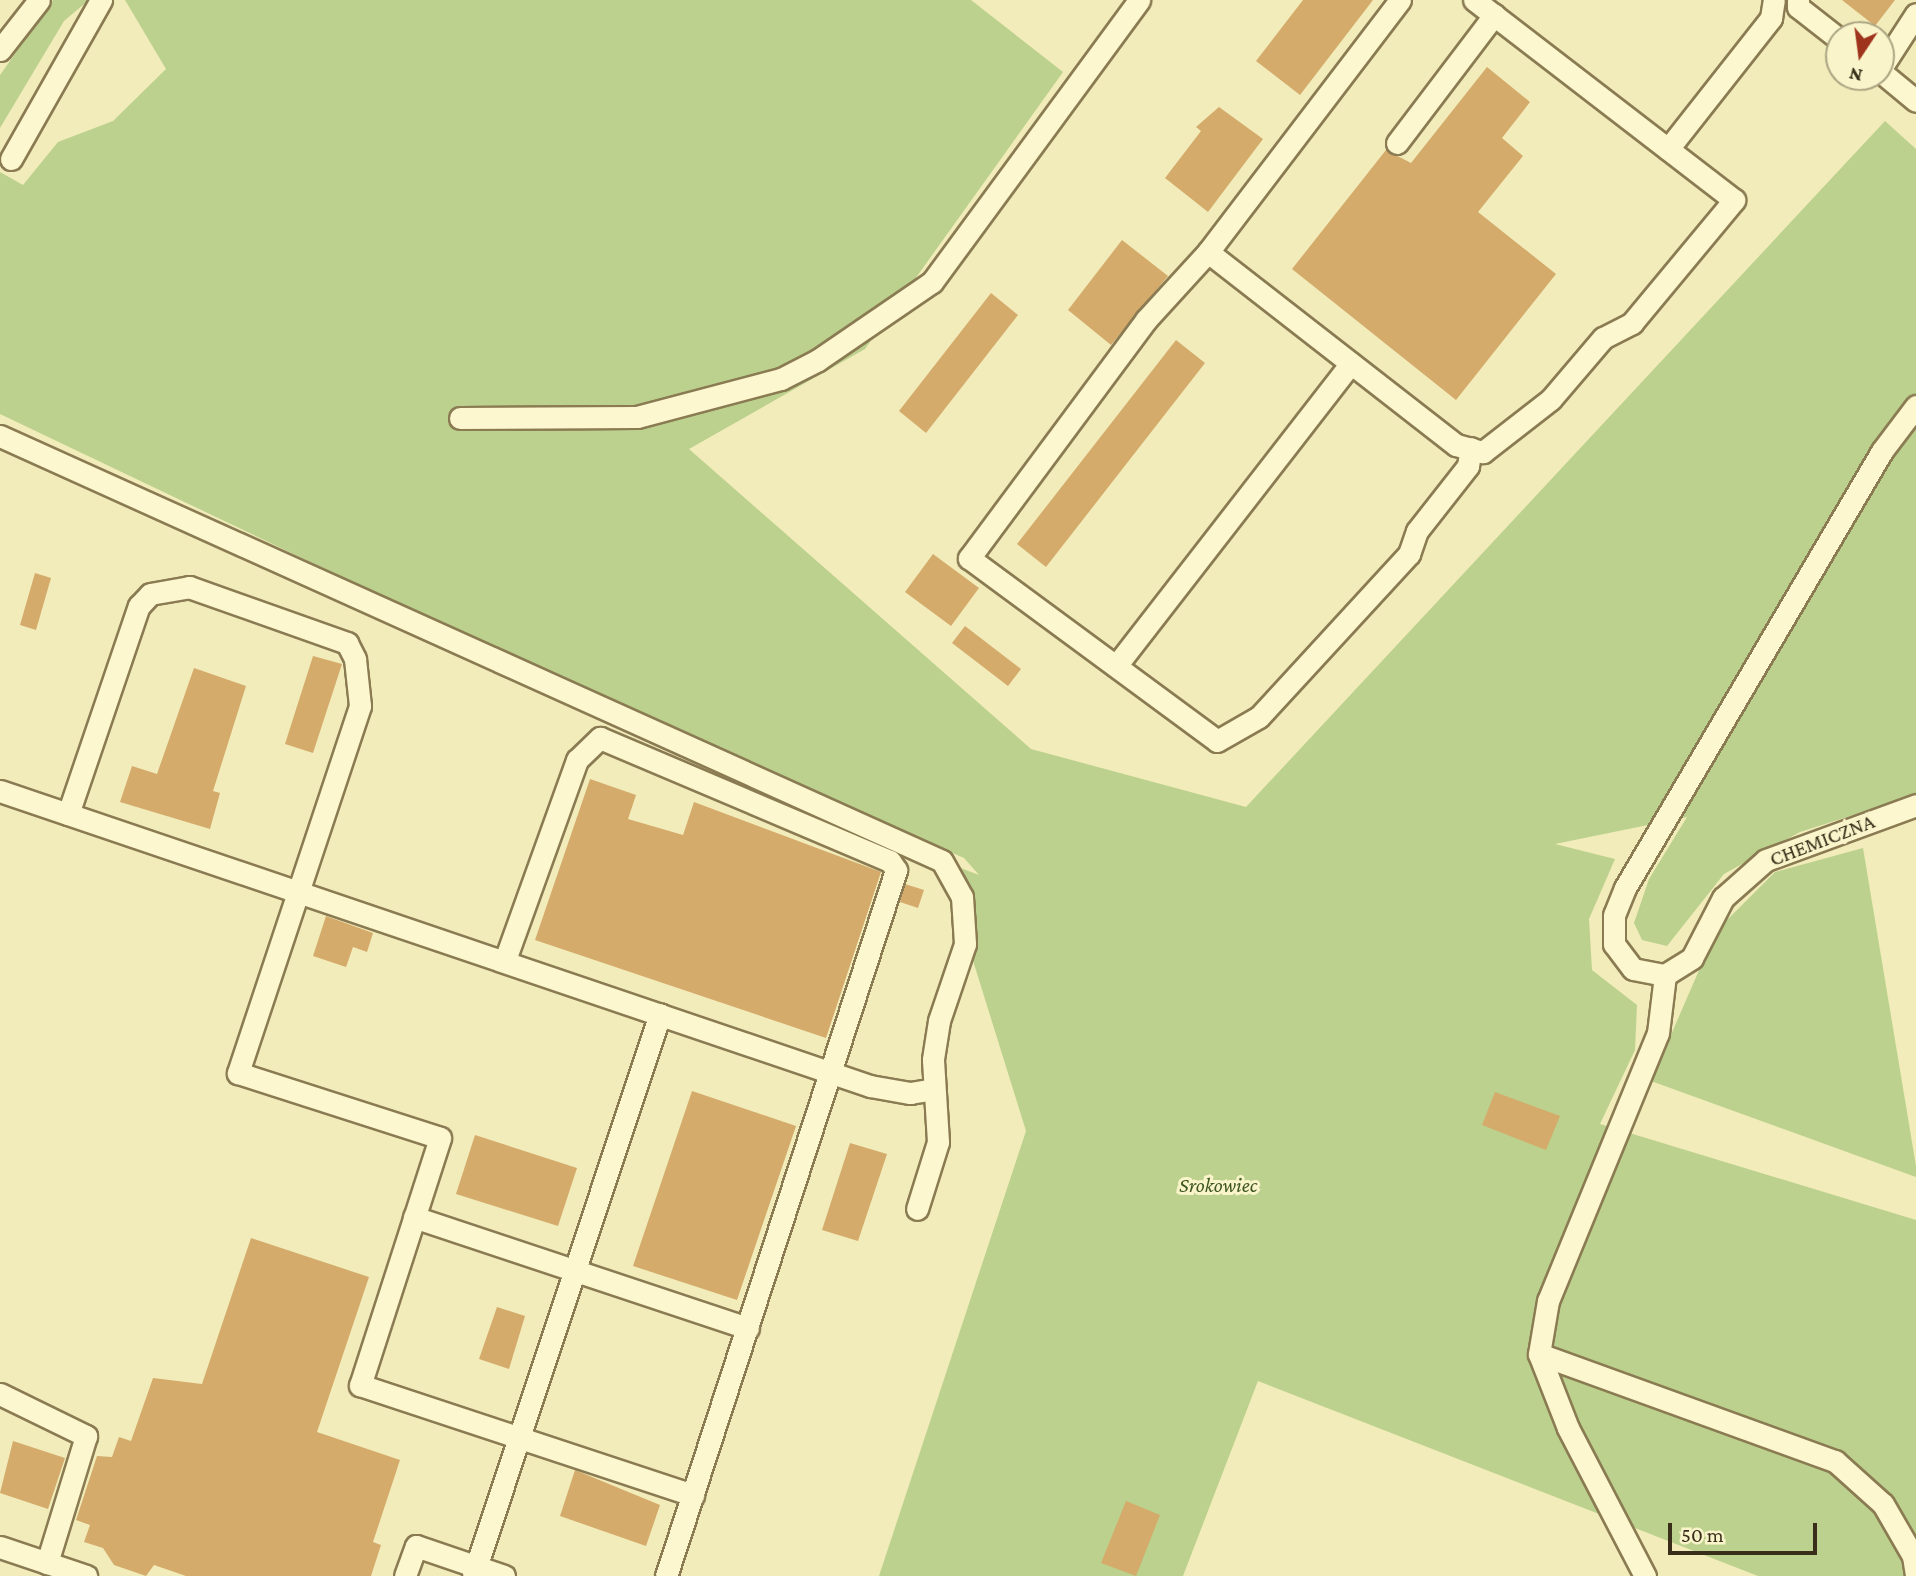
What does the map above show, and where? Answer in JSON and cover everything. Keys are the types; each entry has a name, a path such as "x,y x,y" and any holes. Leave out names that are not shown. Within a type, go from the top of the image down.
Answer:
{"street":[{"path":"2,44 39,0"},
{"path":"11,159 101,0"},
{"path":"460,418 637,417 781,379 818,360 932,282 1139,0"},
{"path":"1400,0 1208,252 1146,320 969,558 1217,741 1238,734 1409,554 1417,531 1468,466 1471,448"},
{"path":"1208,252 1456,445 1483,452 1532,414 1603,338 1632,323 1734,200 1474,0"},
{"path":"1668,149 1772,18 1774,0"},
{"path":"1798,0 1798,7 1825,28"},
{"path":"1397,143 1494,15"},
{"path":"1895,48 1916,16"},
{"path":"1895,82 1916,101"},
{"path":"1116,666 1350,363"},
{"path":"1644,1576 1568,1428 1539,1354 1548,1301 1658,1033 1665,975 1633,969 1614,944 1614,915 1846,511 1916,406"},
{"path":"0,436 942,861 962,897 965,944 939,1021 934,1089 938,1142 917,1209"},
{"path":"68,814 139,606 150,594 189,587 315,629 347,643 355,659 359,706 238,1073 440,1139 360,1385 693,1495"},
{"path":"505,961 577,760 589,744 615,739 890,861 896,883 666,1576"},
{"path":"0,791 833,1073 910,1093 934,1089"},
{"name":"CHEMICZNA","path":"1665,975 1692,958 1723,898 1766,860 1916,805"},
{"path":"475,1571 660,1014"},
{"path":"414,1217 748,1328"},
{"path":"1539,1354 1835,1461 1883,1504 1913,1556 1916,1576"},
{"path":"0,1394 86,1436 47,1563"},
{"path":"405,1576 416,1546 475,1571 504,1576"},
{"path":"0,1547 86,1576"}],"green space":[{"path":"53,0 89,0 64,21 0,128 0,75"},
{"name":"Srokowiec","path":"125,0 971,0 1063,72 865,349 689,449 1031,749 1246,807 1885,121 1916,149 1916,795 1800,832 1724,874 1667,946 1642,940 1634,923 1649,879 1687,817 1555,844 1615,859 1589,919 1592,970 1637,1005 1635,1050 1600,1124 1916,1220 1916,1576 1758,1576 1258,1381 1183,1576 879,1576 1026,1131 942,861 979,875 964,858 610,705 0,414 0,172 23,185 58,142 113,121 166,69"},
{"path":"1863,848 1916,1177 1651,1081 1716,931 1775,872"}],"building":[{"path":"1303,0 1373,0 1300,95 1256,61"},
{"path":"1842,0 1895,0 1879,21 1869,21"},
{"path":"1487,67 1530,102 1502,138 1523,156 1478,212 1556,274 1456,400 1292,269 1386,150 1411,163"},
{"path":"1219,107 1263,139 1208,212 1165,178 1201,131 1196,127"},
{"path":"1122,240 1168,276 1111,345 1068,310"},
{"path":"991,293 1018,315 926,433 899,411"},
{"path":"1176,340 1205,363 1046,567 1017,544"},
{"path":"933,554 979,588 951,626 905,592"},
{"path":"35,573 51,578 36,630 20,625"},
{"path":"965,626 1021,669 1008,686 952,643"},
{"path":"313,656 342,664 313,753 285,744"},
{"path":"194,668 246,686 213,791 220,793 210,829 120,802 132,766 157,774"},
{"path":"590,779 636,795 628,819 683,835 694,802 881,872 826,1038 535,940"},
{"path":"905,884 924,890 918,908 900,902"},
{"path":"326,916 373,933 367,952 353,947 346,967 313,956"},
{"path":"692,1091 796,1126 737,1300 633,1266"},
{"path":"1495,1092 1560,1116 1546,1150 1482,1125"},
{"path":"475,1135 577,1168 558,1226 456,1194"},
{"path":"850,1143 887,1154 858,1241 822,1230"},
{"path":"251,1238 369,1277 317,1432 400,1460 373,1542 381,1545 371,1576 186,1576 154,1565 146,1576 114,1565 103,1548 84,1542 90,1525 76,1520 97,1456 112,1457 119,1437 131,1441 153,1378 202,1384"},
{"path":"497,1307 525,1316 509,1369 479,1359"},
{"path":"13,1441 65,1458 48,1509 0,1493"},
{"path":"575,1470 660,1505 646,1546 560,1516"},
{"path":"1126,1501 1160,1515 1136,1576 1101,1563"}]}
